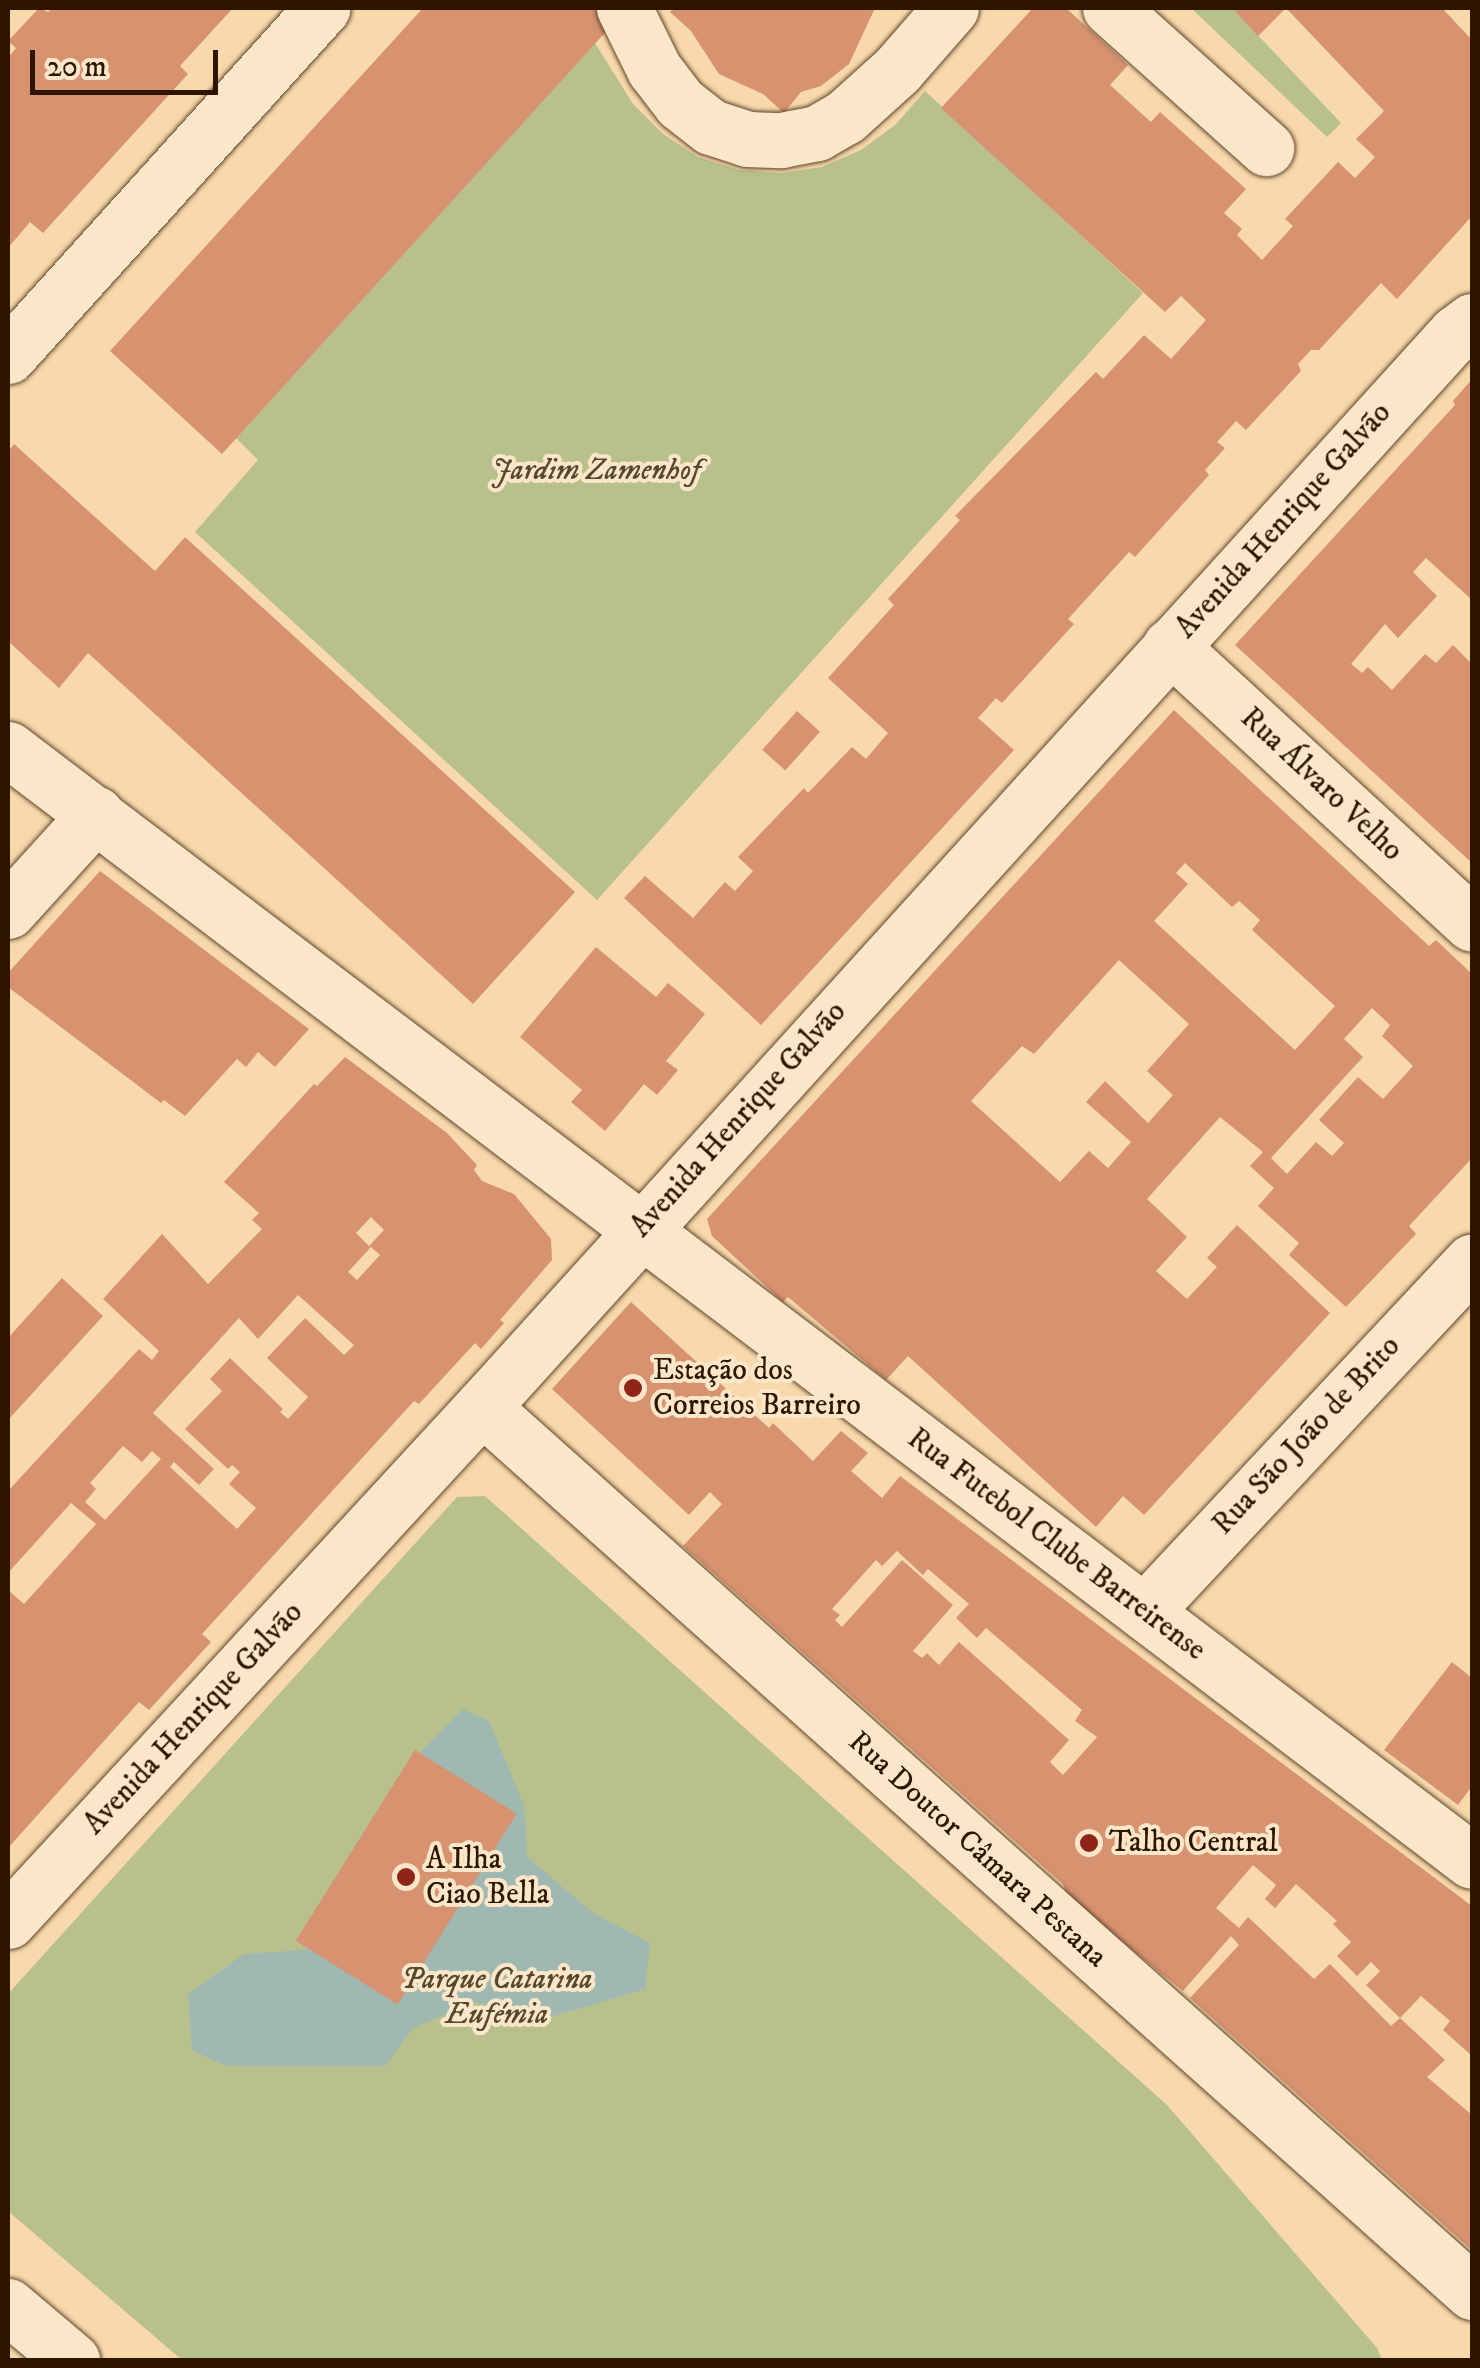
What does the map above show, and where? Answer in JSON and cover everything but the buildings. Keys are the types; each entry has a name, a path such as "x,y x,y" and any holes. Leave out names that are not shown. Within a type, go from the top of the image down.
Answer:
{"street":[{"path":"8,356 322,8"},
{"path":"624,8 654,68 680,103 712,127 747,139 781,140 817,133 846,117 885,83 951,8"},
{"path":"1110,8 1266,148"},
{"name":"Avenida Henrique Galvão","path":"8,1921 482,1407 1456,333 1472,321"},
{"name":"Rua Álvaro Velho","path":"1170,646 1472,924"},
{"name":"Rua Futebol Clube Barreirense","path":"8,749 1144,1612 1465,1842"},
{"path":"8,910 96,814"},
{"name":"Rua São João de Brito","path":"1144,1612 1472,1262"},
{"name":"Rua Doutor Câmara Pestana","path":"482,1407 1472,2292"},
{"path":"8,2306 72,2360"}],"green space":[{"path":"1191,8 1232,8 1341,123 1327,137"},
{"name":"Jardim Zamenhof","path":"595,43 633,104 663,134 698,157 739,170 781,173 822,167 861,150 895,125 925,91 1143,293 597,900 195,532 258,460 236,438"},
{"name":"Parque Catarina Eufémia","path":"485,1496 1167,2105 1377,2348 1382,2360 182,2360 8,2211 8,1994 457,1497"}],"water":[{"path":"463,1709 489,1721 524,1805 527,1857 593,1913 650,1943 645,1989 540,2020 475,2002 413,2028 385,2066 226,2066 192,2050 188,1994 244,1954 304,1950 345,1930 414,1759"}],"place":[{"name":"Estação dos Correios Barreiro","path":"633,1388"},
{"name":"Talho Central","path":"1089,1843"},
{"name":"A Ilha Ciao Bella","path":"406,1877"}]}
